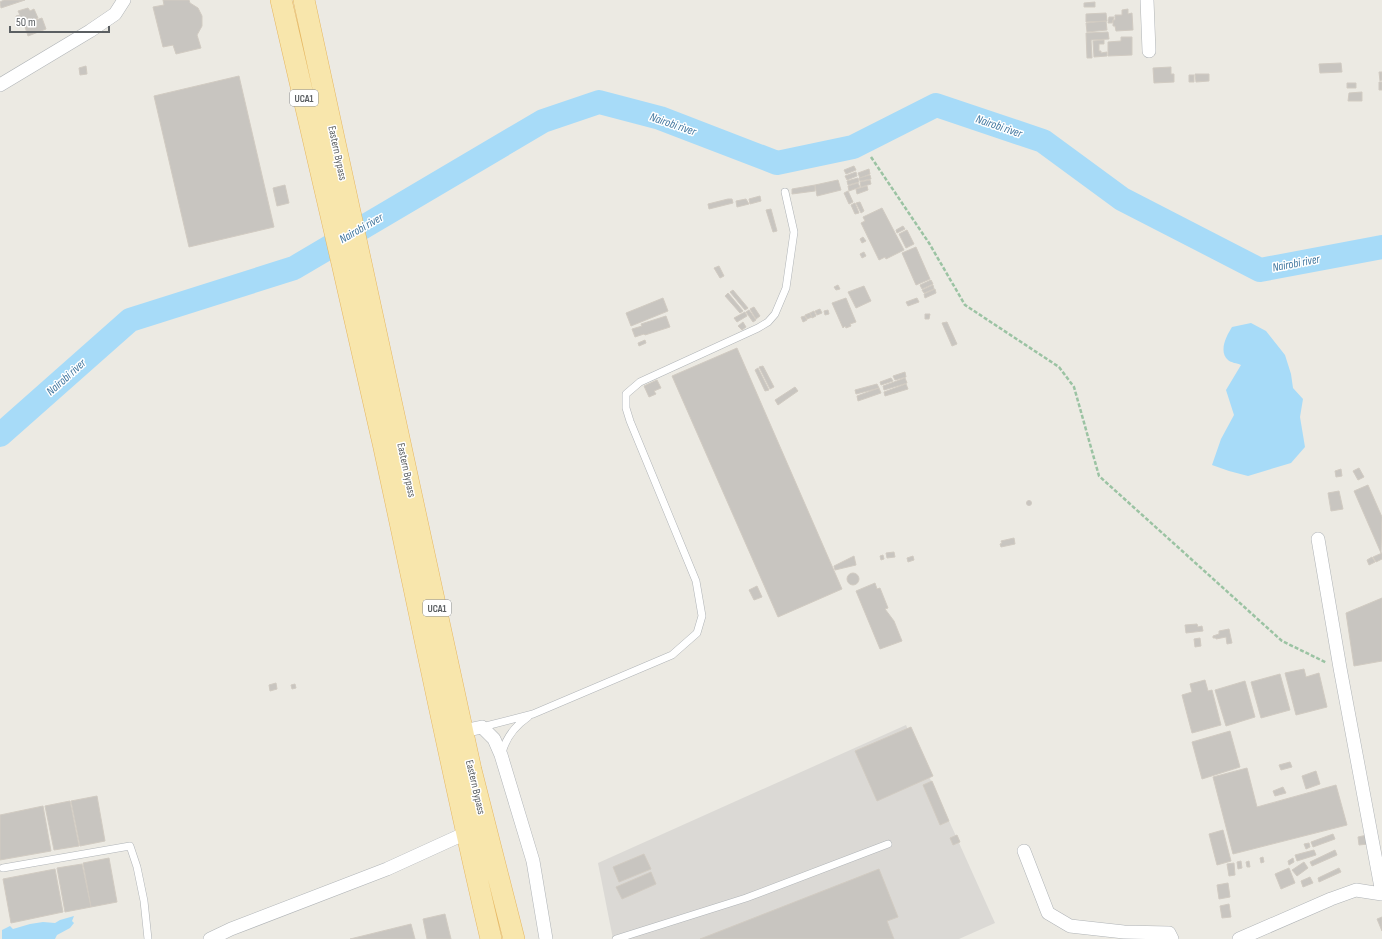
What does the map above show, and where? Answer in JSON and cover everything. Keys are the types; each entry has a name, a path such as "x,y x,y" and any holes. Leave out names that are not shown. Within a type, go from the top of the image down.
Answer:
{"main road":[{"name":"Eastern Bypass","path":"281,0 326,196 355,279 472,729 490,845 514,939"},
{"name":"Eastern Bypass","path":"304,0 343,179 355,279 422,623 490,939"}],"street":[{"path":"0,85 97,27 115,14 124,0"},
{"path":"1147,0 1150,51"},
{"path":"1239,939 1331,899 1356,890 1382,893 1340,668 1318,539"},
{"path":"472,729 494,739 501,755 533,861 546,939"},
{"path":"210,939 231,929 386,869 466,833"},
{"path":"1024,851 1048,913 1070,926 1124,932 1169,933 1172,939"}],"lane":[{"path":"472,729 533,714 672,655 697,633 702,616 696,581 630,421 626,408 626,394 640,382 758,328 768,322 775,314 786,288 794,232 784,192"},
{"path":"501,755 509,735 520,723 533,714"},
{"path":"616,939 746,898 888,844"},
{"path":"3,868 130,846 137,867 144,901 148,939"}],"path":[{"path":"871,157 929,243 965,305 1059,367 1074,387 1099,476 1282,641 1331,666"}],"shaded area":[{"path":"906,725 995,923 959,939 613,939 598,863"}],"water":[{"path":"1251,323 1266,331 1285,355 1291,374 1293,388 1303,399 1300,417 1305,447 1291,463 1248,476 1212,465 1221,439 1234,415 1226,390 1241,365 1229,361 1225,356 1224,343 1232,327"},
{"path":"74,916 72,921 74,923 70,928 57,935 55,939 2,939 2,930 10,926 13,929 43,922 55,923"}],"building":[{"path":"4,0 25,0 1,8 0,2"},
{"path":"163,0 189,0 190,3 198,8 202,16 202,26 197,35 201,48 176,54 173,45 163,47 153,7 164,5"},
{"path":"1095,2 1095,7 1084,7 1084,3"},
{"path":"28,8 30,11 34,9 38,18 19,25 16,16 20,15 18,11"},
{"path":"1128,9 1128,14 1132,13 1133,30 1116,31 1115,26 1113,26 1115,15 1122,15 1122,10"},
{"path":"1106,13 1107,21 1086,22 1086,14"},
{"path":"1109,17 1114,17 1112,23 1108,23"},
{"path":"42,18 46,29 28,36 24,24"},
{"path":"1106,21 1107,30 1087,32 1086,23"},
{"path":"1108,32 1109,39 1091,40 1092,58 1087,58 1086,33"},
{"path":"1121,37 1132,37 1132,55 1108,56 1108,42 1121,41"},
{"path":"1104,40 1104,44 1099,44 1099,51 1101,51 1101,53 1107,52 1107,56 1094,57 1093,41"},
{"path":"1341,63 1342,72 1320,73 1319,64"},
{"path":"86,66 87,74 80,75 79,68"},
{"path":"1171,67 1171,74 1174,74 1174,82 1154,83 1153,68"},
{"path":"1379,72 1382,72 1382,80 1380,81"},
{"path":"1195,74 1209,74 1209,81 1196,82"},
{"path":"1189,75 1194,75 1194,82 1189,82"},
{"path":"239,76 274,227 189,247 154,96"},
{"path":"1379,82 1382,82 1382,90 1379,90"},
{"path":"1347,83 1356,83 1356,88 1347,88"},
{"path":"1362,92 1362,101 1348,101 1349,93"},
{"path":"854,166 856,170 846,174 844,170"},
{"path":"869,169 870,174 860,178 858,173"},
{"path":"856,172 857,176 847,180 845,176"},
{"path":"870,175 871,179 860,181 859,178"},
{"path":"858,178 859,182 848,185 847,181"},
{"path":"838,180 841,190 817,196 815,185"},
{"path":"870,180 871,184 861,187 860,182"},
{"path":"858,183 860,187 849,191 848,186"},
{"path":"285,185 289,203 277,206 273,188"},
{"path":"815,185 815,191 792,194 792,189"},
{"path":"867,186 868,190 857,194 856,189"},
{"path":"848,191 853,202 849,204 844,193"},
{"path":"760,196 761,201 750,204 749,199"},
{"path":"732,199 733,203 709,209 708,204"},
{"path":"746,199 749,204 737,207 736,201"},
{"path":"860,202 864,211 861,213 856,203"},
{"path":"855,203 859,213 855,214 851,205"},
{"path":"882,208 904,250 886,259 885,257 879,260 861,223 865,221 863,217"},
{"path":"771,209 777,231 773,232 766,210"},
{"path":"903,226 905,229 897,233 896,230"},
{"path":"907,230 914,244 906,248 899,234"},
{"path":"863,237 866,241 862,243 860,239"},
{"path":"916,247 930,279 916,285 902,253"},
{"path":"864,252 866,256 862,258 860,254"},
{"path":"719,266 724,276 720,278 714,268"},
{"path":"931,280 933,284 922,289 920,285"},
{"path":"838,285 840,289 836,290 834,287"},
{"path":"933,285 934,289 924,293 922,290"},
{"path":"864,286 871,301 856,308 848,292"},
{"path":"935,289 936,293 925,298 924,294"},
{"path":"733,290 748,308 745,310 730,292"},
{"path":"728,293 743,311 740,313 725,296"},
{"path":"663,298 668,311 631,326 626,313"},
{"path":"846,298 856,322 850,324 851,326 846,328 845,326 843,328 832,303"},
{"path":"917,298 919,302 908,306 906,302"},
{"path":"754,307 760,316 756,319 750,309"},
{"path":"820,309 822,313 817,315 815,311"},
{"path":"749,310 756,320 753,322 746,312"},
{"path":"828,310 829,314 825,315 824,311"},
{"path":"814,311 816,316 812,318 810,313"},
{"path":"745,312 747,316 737,322 734,318"},
{"path":"810,313 812,317 807,319 805,315"},
{"path":"925,314 930,314 929,319 925,319"},
{"path":"666,316 670,327 635,337 632,329 642,326 641,324"},
{"path":"805,316 807,320 803,322 801,317"},
{"path":"743,322 746,327 742,330 738,326"},
{"path":"947,322 957,344 952,346 942,323"},
{"path":"645,340 646,343 639,346 638,343"},
{"path":"737,348 842,589 778,617 672,376"},
{"path":"763,366 774,387 770,389 759,367"},
{"path":"758,368 769,390 765,391 755,370"},
{"path":"905,372 906,377 895,380 893,376"},
{"path":"891,378 893,381 881,385 880,382"},
{"path":"905,378 907,383 884,390 883,386"},
{"path":"657,380 661,388 654,391 656,394 649,397 644,386"},
{"path":"877,384 879,388 856,394 855,390"},
{"path":"906,384 908,389 885,396 884,392"},
{"path":"795,387 798,391 778,405 775,400"},
{"path":"879,388 881,393 858,401 857,396"},
{"path":"1359,468 1364,477 1358,480 1353,471"},
{"path":"1341,469 1342,476 1336,477 1335,471"},
{"path":"1368,485 1382,517 1381,553 1354,491"},
{"path":"1339,491 1343,509 1331,511 1328,493"},
{"path":"1027,501 1031,501 1031,505 1027,505"},
{"path":"1014,538 1015,544 1001,547 1001,541"},
{"path":"894,552 895,557 887,558 886,553"},
{"path":"1382,553 1382,559 1376,562 1373,557"},
{"path":"883,555 884,559 881,560 880,556"},
{"path":"854,556 856,565 835,570 834,566"},
{"path":"913,556 914,560 908,562 907,558"},
{"path":"1372,557 1375,562 1369,565 1367,560"},
{"path":"851,573 855,573 859,579 855,585 851,585 847,581 847,577"},
{"path":"875,583 877,589 880,588 888,608 885,609 894,621 902,641 880,649 856,591"},
{"path":"757,586 762,597 754,600 749,590"},
{"path":"1382,598 1382,661 1354,666 1346,613"},
{"path":"1197,624 1198,627 1202,626 1203,631 1186,633 1185,625"},
{"path":"1229,629 1232,643 1227,644 1226,637 1216,639 1213,638 1213,636 1219,634 1219,631"},
{"path":"1200,638 1201,646 1195,647 1194,639"},
{"path":"1304,669 1306,677 1319,673 1327,707 1296,715 1285,673"},
{"path":"1280,674 1290,710 1261,718 1251,682"},
{"path":"1205,680 1208,691 1212,690 1221,725 1192,733 1182,695 1192,692 1190,684"},
{"path":"1245,681 1255,717 1226,726 1215,690"},
{"path":"276,683 277,689 270,691 269,685"},
{"path":"295,684 296,688 292,689 291,685"},
{"path":"911,727 933,776 877,801 855,751"},
{"path":"1230,731 1240,767 1202,779 1192,742"},
{"path":"1290,762 1292,767 1281,770 1279,765"},
{"path":"1247,768 1257,807 1336,785 1347,825 1233,854 1213,777"},
{"path":"1316,771 1320,784 1306,789 1302,776"},
{"path":"932,781 949,821 940,825 923,785"},
{"path":"1283,787 1286,793 1275,796 1273,791"},
{"path":"97,796 105,841 80,846 71,801"},
{"path":"70,801 79,846 54,850 45,806"},
{"path":"43,806 51,851 0,860 0,815"},
{"path":"1223,830 1231,861 1217,865 1209,834"},
{"path":"1333,834 1335,839 1313,847 1311,842"},
{"path":"957,835 960,842 953,845 950,838"},
{"path":"1367,835 1368,844 1359,845 1358,837"},
{"path":"1309,843 1310,847 1306,849 1304,844"},
{"path":"1314,850 1316,855 1297,861 1295,855"},
{"path":"1335,850 1337,855 1312,866 1310,862"},
{"path":"644,854 651,869 619,882 613,867"},
{"path":"1263,857 1264,862 1261,863 1260,858"},
{"path":"109,858 117,902 91,907 83,863"},
{"path":"1293,858 1294,862 1289,865 1288,861"},
{"path":"1241,861 1242,868 1238,869 1237,862"},
{"path":"1249,861 1250,867 1247,867 1246,862"},
{"path":"1304,862 1308,868 1297,876 1292,870"},
{"path":"1234,863 1235,875 1229,876 1227,864"},
{"path":"82,864 91,907 65,912 57,868"},
{"path":"1289,868 1295,883 1281,889 1275,874"},
{"path":"1339,868 1341,872 1319,882 1318,878"},
{"path":"55,869 63,912 11,923 3,879"},
{"path":"879,869 898,917 887,921 894,939 700,939"},
{"path":"651,872 656,884 622,899 616,887"},
{"path":"1310,877 1313,883 1303,887 1301,881"},
{"path":"1228,883 1230,897 1219,899 1217,885"},
{"path":"1229,904 1231,917 1222,918 1220,906"},
{"path":"445,914 451,939 427,939 423,919"},
{"path":"1382,917 1382,931 1377,919"},
{"path":"411,924 415,939 350,939"}],"waterway":[{"name":"Nairobi river","path":"0,435 130,320 294,268 543,121 599,102 660,118 777,163 853,147 936,105 1043,141 1122,199 1260,270 1382,247"}]}
